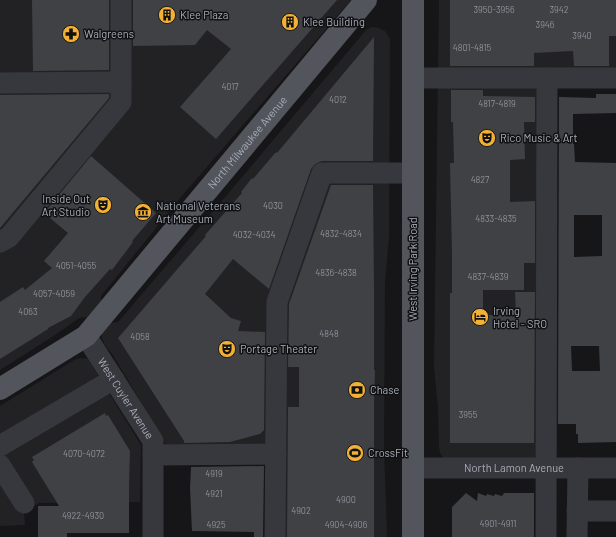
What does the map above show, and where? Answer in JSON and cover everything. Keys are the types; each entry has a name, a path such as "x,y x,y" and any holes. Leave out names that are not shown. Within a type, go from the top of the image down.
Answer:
{"main road":[{"name":"North Milwaukee Avenue","path":"0,389 86,336 366,0"},
{"name":"West Irving Park Road","path":"413,0 413,537"}],"street":[{"path":"0,242 9,237 121,102 121,0"},
{"path":"413,78 616,78"},
{"path":"546,537 547,78"},
{"path":"0,83 121,82"},
{"path":"275,537 277,302 322,173 413,173"},
{"name":"West Cuyler Avenue","path":"86,336 153,441 153,537"},
{"path":"0,446 114,379"},
{"path":"153,456 276,454"},
{"path":"0,465 24,503"},
{"name":"North Lamon Avenue","path":"413,468 616,468"},
{"path":"577,537 578,468"},
{"path":"577,510 616,511"}],"shaded area":[{"path":"0,0 351,0 181,197 101,296 101,303 87,317 79,318 0,370"},
{"path":"439,0 616,0 616,78 547,78 550,459 445,459 440,453 434,367"},
{"path":"373,27 385,31 390,39 389,238 385,281 384,447 387,537 273,537 272,456 166,457 165,443 113,355 105,345 102,338 102,333 110,323 118,322 367,29"},
{"path":"81,358 88,359 141,445 140,502 39,503 24,512 25,525 0,526 0,406 74,360"}],"building":[{"name":"Walgreens","path":"32,0 109,0 109,70 33,71"},
{"path":"133,0 337,0 216,139 180,107 231,49 207,30 195,45 133,46"},
{"path":"450,0 616,0 616,36 609,36 609,66 574,66 573,51 534,53 534,66 450,66"},
{"path":"374,37 373,161 322,161 315,164 311,169 269,289 233,259 205,294 231,318 241,321 238,331 265,332 264,430 260,434 230,442 184,443 118,338 206,236 205,235 242,193 241,192 252,178 253,179 276,152 277,153"},
{"path":"451,90 483,90 483,96 535,97 535,122 524,122 525,159 510,160 510,202 535,201 535,263 524,263 524,290 483,290 483,315 516,315 515,292 535,292 534,443 450,443 450,293 452,293 452,255 450,163 454,163 453,122 451,122"},
{"path":"109,94 109,98 0,228 0,95"},
{"path":"596,94 616,94 616,113 573,114 573,144 575,162 616,163 616,442 578,443 576,424 558,424 559,97 596,98","holes":["574,215 602,215 602,256 574,257","571,346 599,346 600,371 572,371"]},
{"path":"91,156 156,213 132,241 133,242 112,270 110,269 85,297 71,316 48,328 0,359 0,302 23,287 25,290 52,268 44,261 68,233 44,213"},
{"path":"331,185 373,185 375,370 374,537 287,537 288,407 299,407 299,367 288,367 289,304"},
{"path":"105,413 106,416 108,415 130,451 129,533 67,533 67,537 38,537 38,506 59,506 32,462 34,460 32,457"},
{"path":"264,466 263,537 254,537 254,532 192,531 190,488 191,467"},
{"path":"466,493 477,501 478,493 486,496 487,494 494,496 495,494 502,496 504,493 534,493 534,537 452,537 452,507"}],"place":[{"name":"Klee Plaza","path":"167,15"},
{"name":"Klee Building","path":"290,22"},
{"name":"Walgreens","path":"71,34"},
{"name":"Rico Music & Art","path":"487,138"},
{"name":"Inside Out Art Studio","path":"103,205"},
{"name":"National Veterans Art Museum","path":"143,212"},
{"name":"Irving Hotel - SRO","path":"480,317"},
{"name":"Portage Theater","path":"227,349"},
{"name":"Chase","path":"357,390"},
{"name":"CrossFit","path":"355,453"}]}
